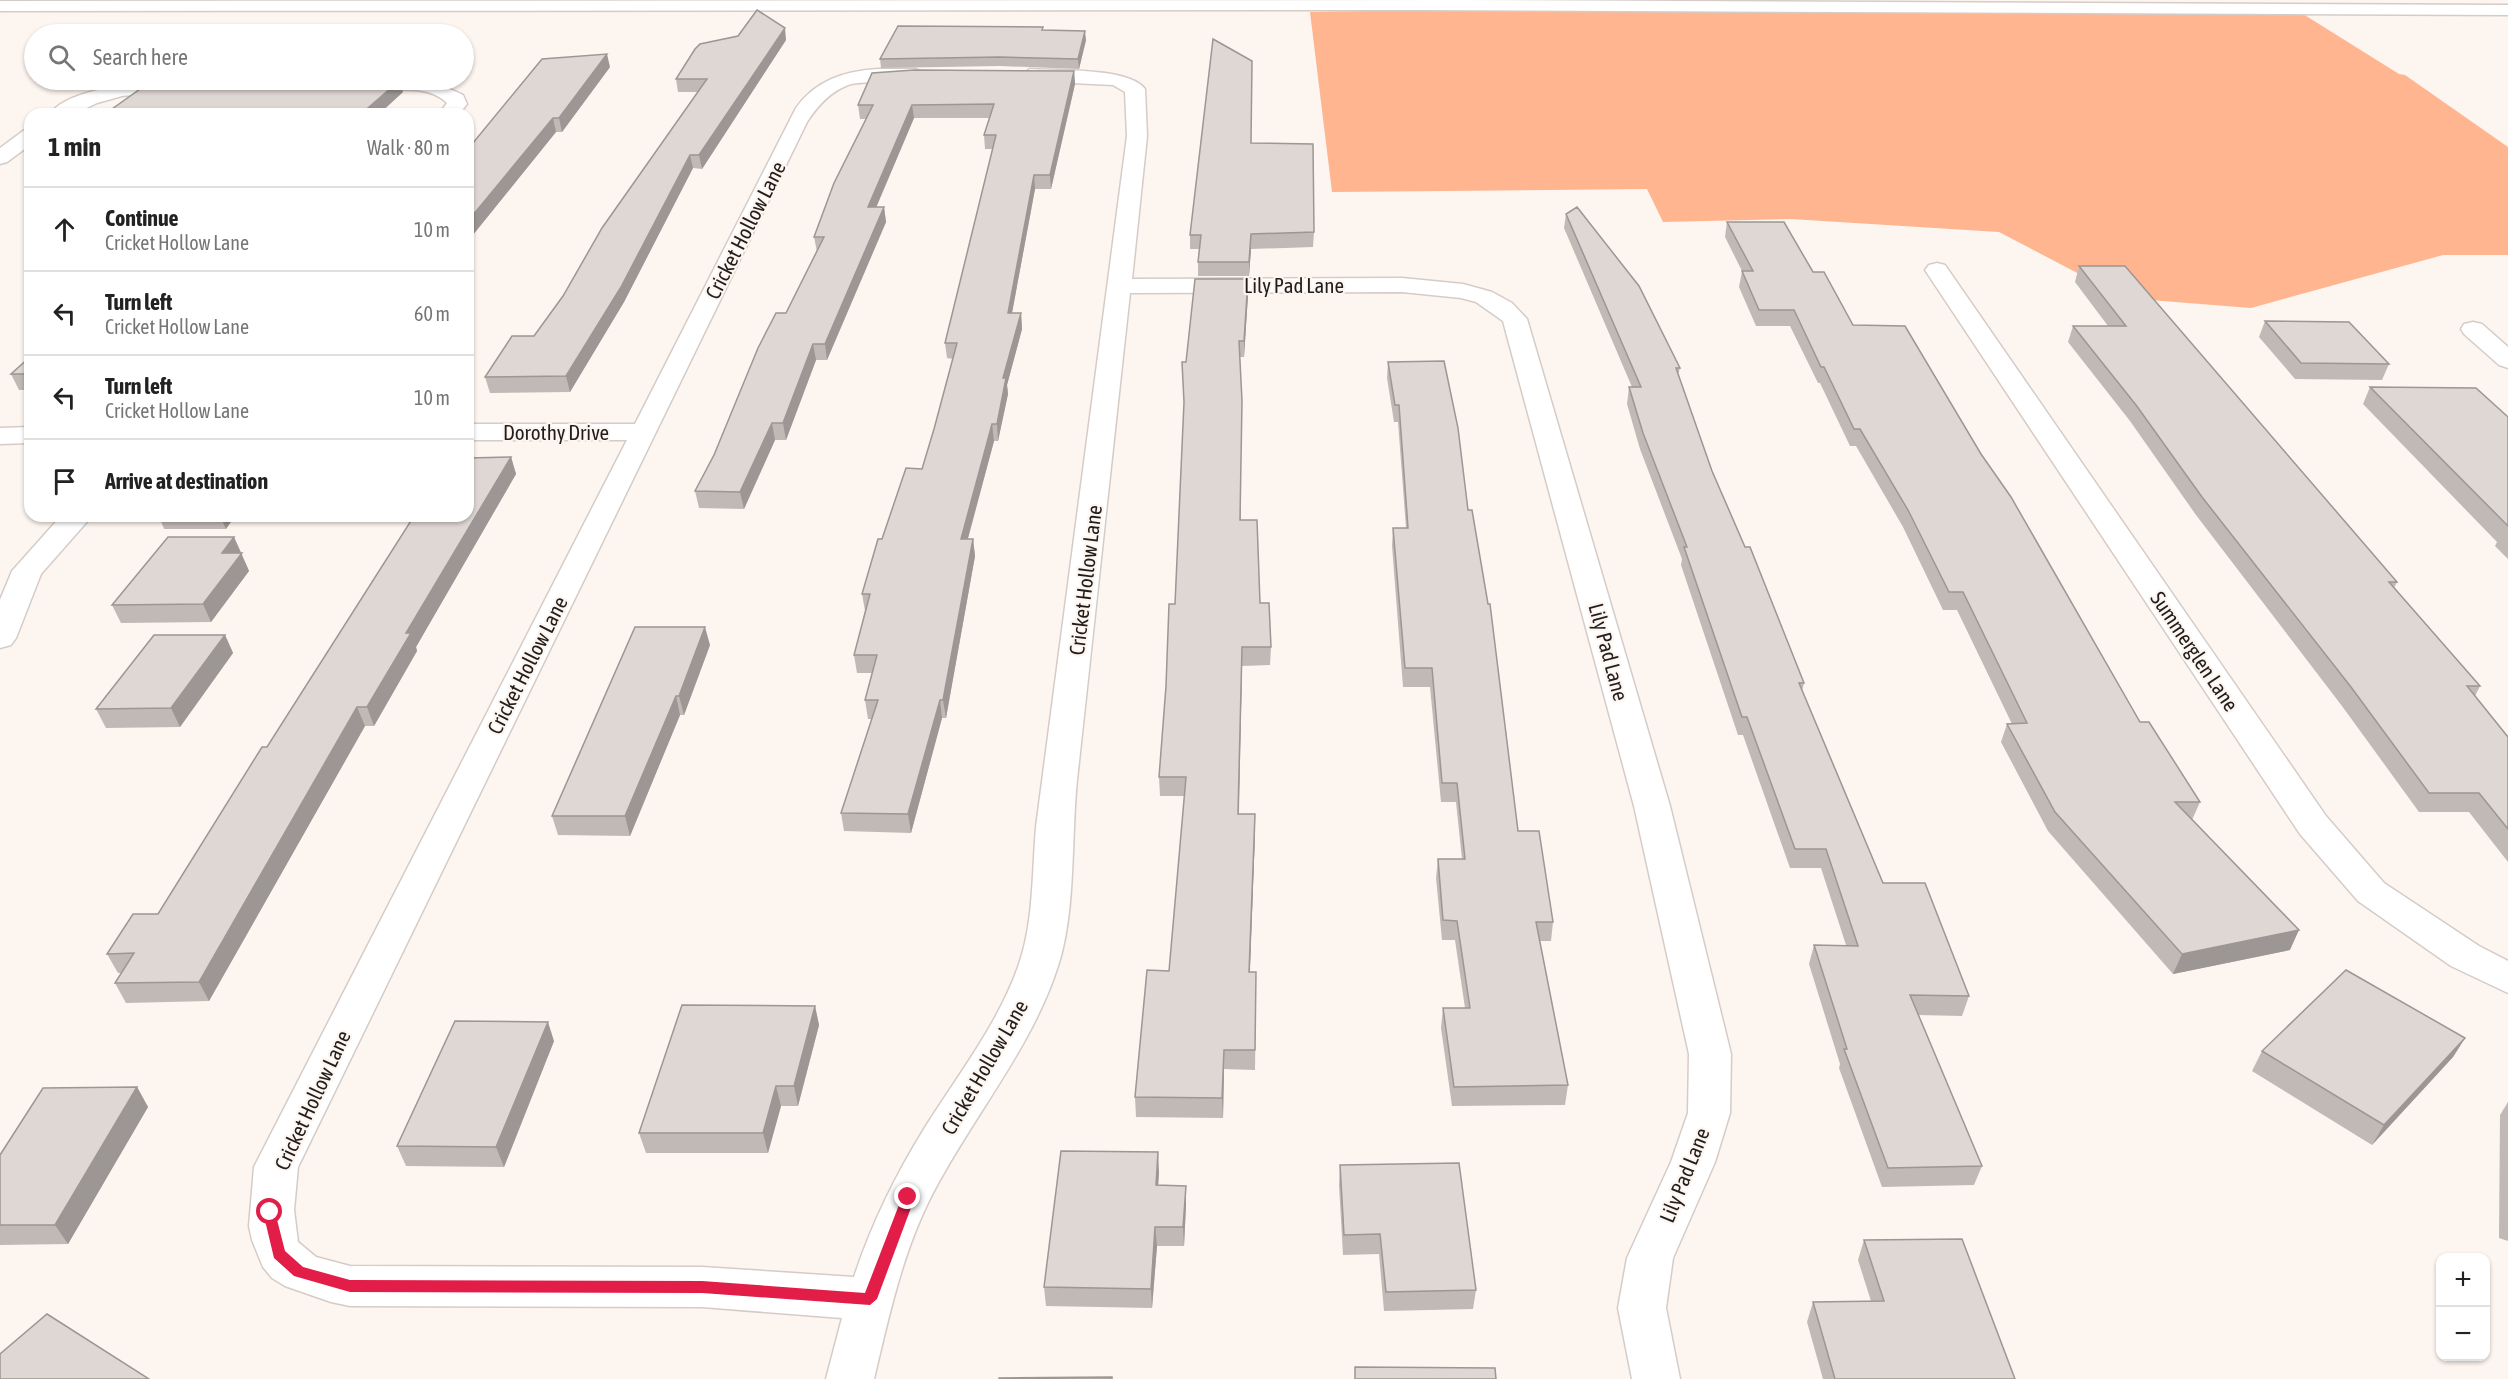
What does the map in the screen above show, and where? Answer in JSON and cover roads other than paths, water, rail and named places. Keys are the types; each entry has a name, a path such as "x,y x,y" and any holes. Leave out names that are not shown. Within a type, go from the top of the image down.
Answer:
{"street":[{"path":"0,6 1417,5 2508,10"},
{"name":"Cricket Hollow Lane","path":"870,1299 702,1287 350,1286 298,1271 279,1254 270,1212 276,1167 801,115 819,95 838,82 848,79 869,76 949,75"},
{"name":"Cricket Hollow Lane","path":"850,1379 870,1299 908,1197 1019,1013 1039,965 1090,540 1117,286 1137,136 1135,89 1117,80 1088,77 994,75"},
{"path":"74,108 108,93 127,90"},
{"path":"443,90 456,99 457,105 454,108"},
{"path":"0,158 24,140"},
{"name":"Summerglen Lane","path":"1937,270 2313,825 2371,892 2465,957 2508,978"},
{"name":"Lily Pad Lane","path":"1117,286 1402,285 1463,291 1484,297 1503,308 1515,319 1652,806 1710,1054 1709,1113 1693,1162 1650,1258 1642,1308 1656,1379"},
{"path":"2473,329 2508,360"},
{"name":"Dorothy Drive","path":"474,432 643,432"},
{"path":"0,436 24,435"},
{"path":"0,638 27,572 72,522"}]}
